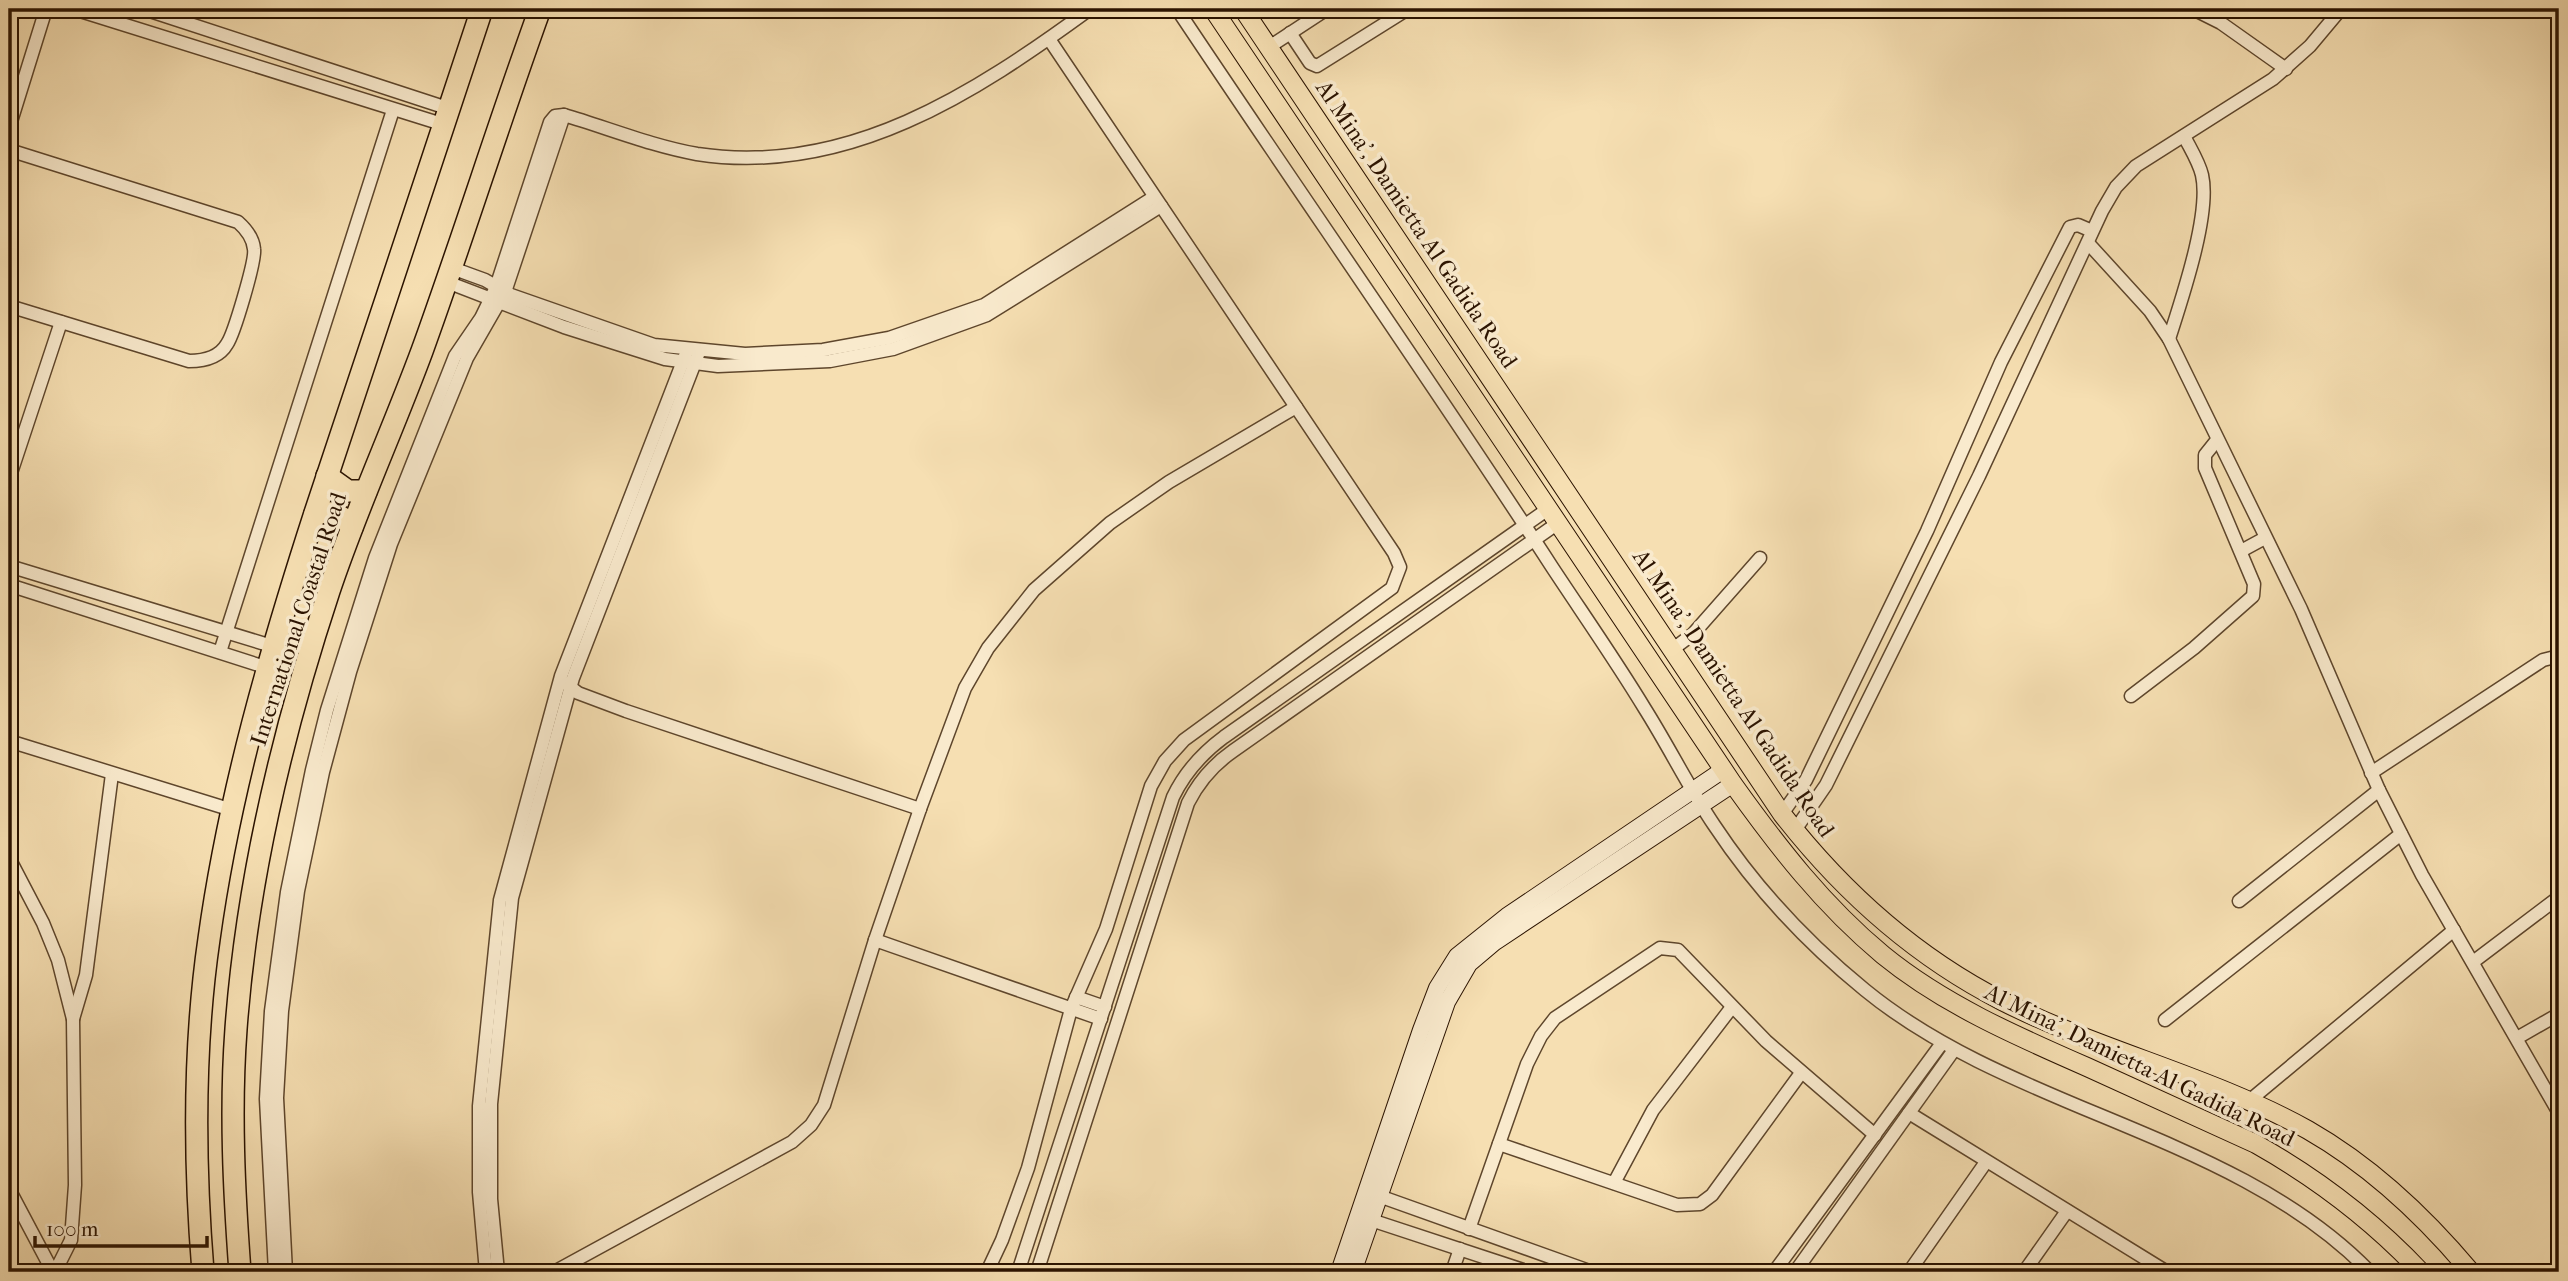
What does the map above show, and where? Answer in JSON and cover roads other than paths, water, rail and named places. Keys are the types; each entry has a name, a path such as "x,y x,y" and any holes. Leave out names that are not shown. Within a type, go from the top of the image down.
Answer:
{"highway":[{"name":"International Coastal Road","path":"203,1272 196,1119 199,1030 208,940 232,810 268,668 315,514 482,9"},
{"name":"International Coastal Road","path":"240,1272 234,1141 236,1029 256,875 284,741 352,527 399,414 540,9"},
{"path":"327,476 340,488 366,491"},
{"path":"315,514 332,512 347,520 352,527"}],"main road":[{"name":"Al Mina', Damietta Al Gadida Road","path":"1213,9 1728,777 1800,875 1840,918 1904,970 1984,1019 2232,1133 2295,1166 2372,1223 2421,1272"},
{"name":"Al Mina', Damietta Al Gadida Road","path":"1243,9 1782,814 1859,901 1903,939 1951,972 2053,1025 2249,1101 2309,1130 2385,1184 2471,1272"},
{"path":"1468,390 1481,390 1490,377"},
{"path":"1482,410 1489,398 1502,396"}],"street":[{"path":"9,128 46,9"},
{"path":"74,9 393,110 447,117"},
{"path":"144,9 447,117"},
{"path":"286,1272 278,1142 280,1044 292,931 313,818 337,713 391,544 467,358 498,296 550,122 555,116 564,115 694,153 745,158 796,156 859,141 919,117 994,75 1090,9"},
{"path":"1177,9 1526,526 1644,706 1697,797 1745,868 1802,933 1865,990 1942,1043 2237,1178 2309,1220 2370,1272"},
{"path":"1269,47 1327,9"},
{"path":"1290,33 1310,63 1317,66 1408,9"},
{"path":"2193,9 2221,23 2286,69"},
{"path":"1795,830 1832,774 1979,476 2102,211 2125,177 2148,158 2257,91 2286,69 2341,9"},
{"path":"986,1272 1002,1240 1028,1168 1074,1003 1106,929 1151,786 1165,761 1184,740 1392,587 1399,575 1398,560 1049,39"},
{"path":"220,652 393,110"},
{"path":"2169,339 2191,268 2203,201 2202,172 2184,136"},
{"path":"9,150 239,222 254,247 255,257 228,344 211,358 189,361 9,306"},
{"path":"449,275 498,296 691,357 810,352 869,343 909,332 999,297 1158,201"},
{"path":"1782,814 1801,789 1927,531 2001,362 2070,227 2078,225 2150,311 2169,339 2301,609 2371,774 2401,834 2559,1113"},
{"path":"275,1272 266,1099 271,1011 287,892 309,783 327,710 374,558 455,356 498,296"},
{"path":"9,479 61,322"},
{"path":"486,1272 479,1192 479,1106 495,931 508,866 561,676 691,357"},
{"path":"498,1272 491,1199 490,1136 508,922 525,848 570,688 691,357"},
{"path":"554,1272 792,1142 811,1125 828,1094 875,940 920,809 971,676 998,633 1034,590 1074,552 1132,507 1296,407"},
{"path":"2131,696 2194,648 2250,600 2254,584 2205,468 2204,455 2217,440"},
{"path":"1018,1272 1173,797 1193,763 1208,749 1340,653 1526,526 1553,516"},
{"path":"1037,1272 1195,788 1218,762 1350,666 1535,540 1553,516"},
{"path":"2241,551 2265,538"},
{"path":"1673,649 1693,634 1760,558"},
{"path":"9,566 275,647"},
{"path":"9,586 268,668"},
{"path":"2371,774 2543,660 2559,656"},
{"path":"561,676 570,688 626,711 920,809"},
{"path":"9,741 232,810"},
{"path":"73,1019 86,975 112,774"},
{"path":"1353,1272 1379,1196 1395,1128 1437,988 1457,956 1496,924 1728,777"},
{"path":"2239,901 2379,790"},
{"path":"2165,1020 2401,834"},
{"path":"9,858 43,923 58,960 73,1019 75,1185 71,1240 54,1272"},
{"path":"2473,962 2559,897"},
{"path":"2249,1101 2454,930"},
{"path":"875,940 1103,1013"},
{"path":"1469,1229 1532,1052 1548,1027 1555,1018 1654,952 1667,947 1678,950 1732,1007 1801,1073 1875,1135"},
{"path":"1614,1183 1659,1102 1732,1007"},
{"path":"2516,1038 2559,1014"},
{"path":"1774,1272 1942,1043"},
{"path":"1795,1272 1954,1050"},
{"path":"1499,1144 1685,1206 1707,1200 1801,1073"},
{"path":"1909,1113 2167,1272"},
{"path":"1339,1272 1395,1128"},
{"path":"1909,1272 1986,1161"},
{"path":"9,1188 54,1272"},
{"path":"1379,1196 1592,1272"},
{"path":"2024,1272 2067,1211"},
{"path":"1371,1220 1530,1272"},
{"path":"1452,1272 1460,1249"}]}
